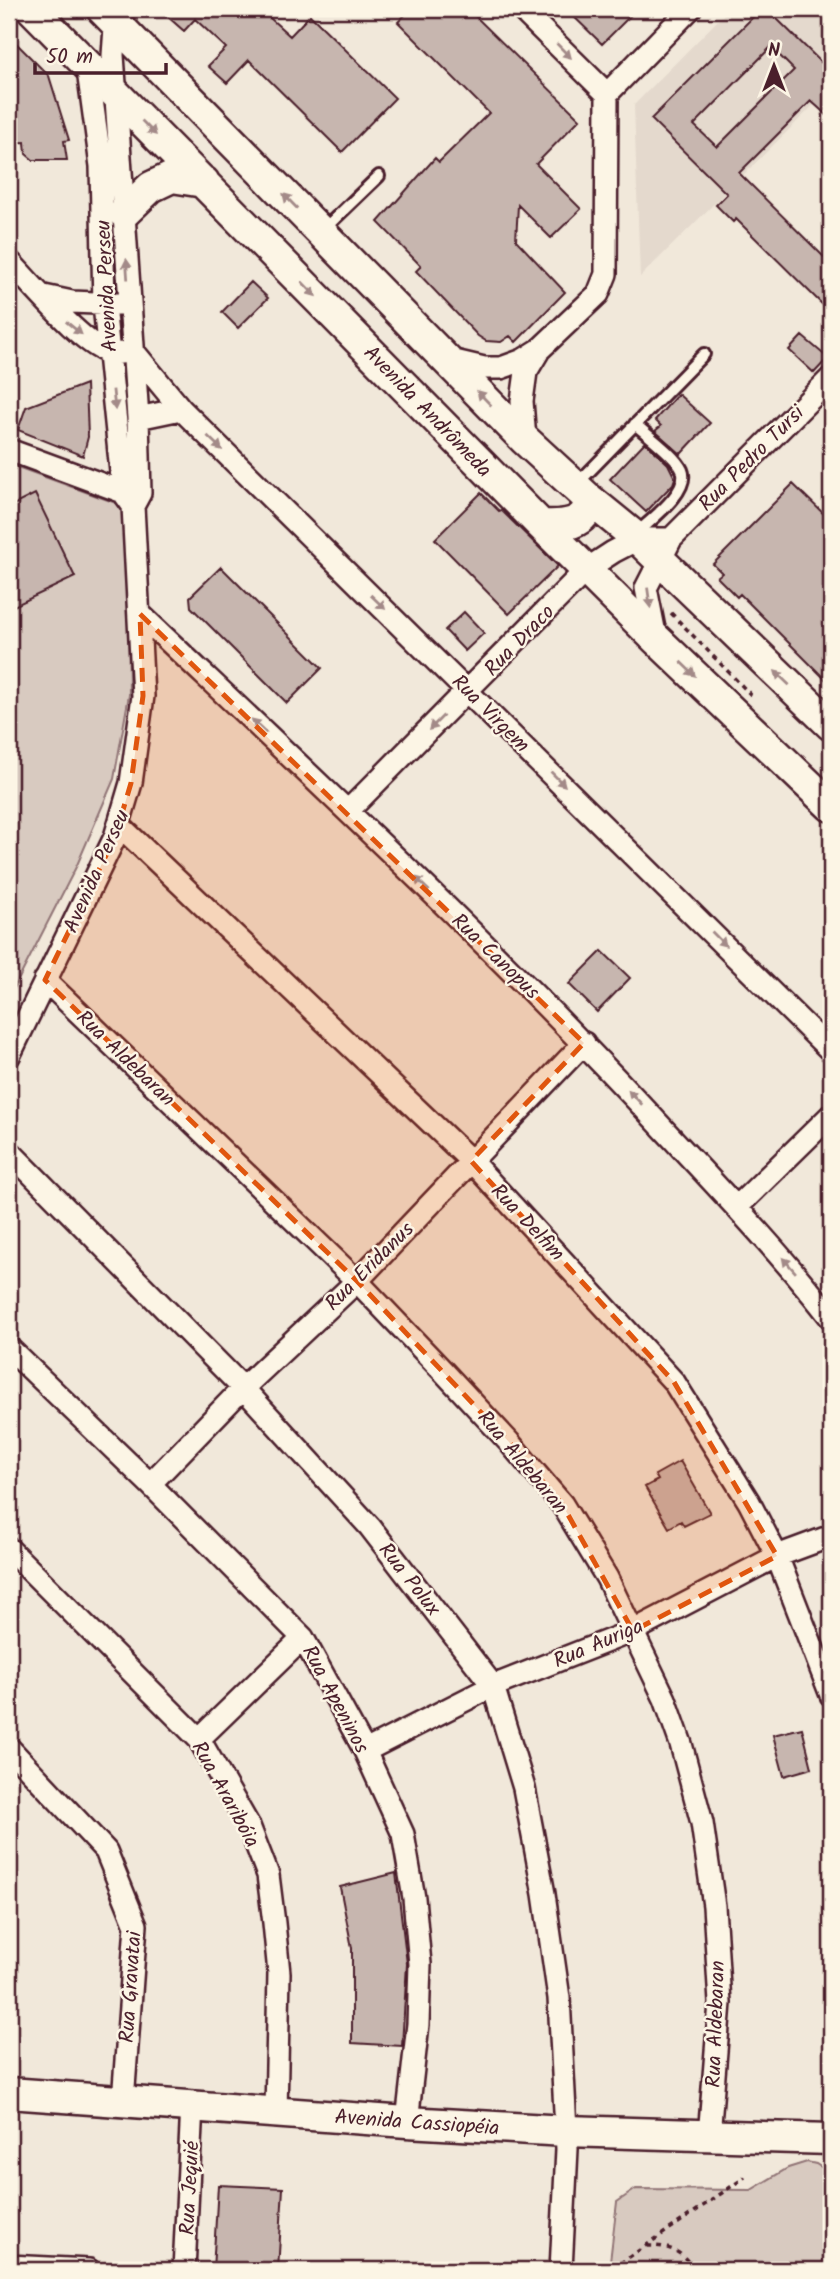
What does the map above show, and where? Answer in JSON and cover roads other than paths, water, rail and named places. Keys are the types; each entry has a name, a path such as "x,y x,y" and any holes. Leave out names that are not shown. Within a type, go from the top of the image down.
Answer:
{"main road":[{"name":"Avenida Andrômeda","path":"32,9 541,525 831,806"},
{"path":"111,13 525,440 636,537 666,550 831,725"},
{"path":"124,213 150,187 172,177 204,182"},
{"path":"541,525 564,527 577,521 589,508 582,492"},
{"name":"Avenida Cassiopéia","path":"9,2093 566,2131 830,2139"}],"street":[{"path":"521,9 607,94"},
{"path":"446,359 484,368 501,368 523,360 539,350 598,294 606,274 607,94 690,9"},
{"name":"Avenida Perseu","path":"111,13 138,418 132,497"},
{"name":"Avenida Perseu","path":"9,1056 120,826 131,783 143,696 132,497 104,305 101,166 87,63"},
{"path":"9,261 65,321 95,345 110,353 134,352"},
{"path":"44,296 104,305 130,303"},
{"path":"525,440 522,401 526,372 539,350"},
{"name":"Rua Virgem","path":"134,352 181,409 831,1051"},
{"name":"Rua Pedro Tursi","path":"666,550 831,378"},
{"path":"138,418 181,409"},
{"path":"9,450 132,497"},
{"name":"Rua Draco","path":"348,811 587,569 636,537"},
{"path":"656,639 646,588 666,550"},
{"name":"Rua Canopus","path":"140,614 348,811 584,1043 737,1207 831,1318"},
{"name":"Rua Delfim","path":"120,826 471,1161 674,1382 749,1502 777,1556 831,1695"},
{"name":"Rua Aldebaran","path":"45,980 357,1281 509,1442 562,1504 607,1578 664,1699 681,1744 702,1823 715,1906 720,2003 709,2136"},
{"name":"Rua Eridanus","path":"150,1484 243,1388 357,1281 584,1043"},
{"path":"737,1207 831,1115"},
{"name":"Rua Polux","path":"9,1151 243,1388 370,1527 493,1686 524,1788 544,1894 559,1997 566,2131 561,2270"},
{"name":"Rua Apeninos","path":"9,1348 150,1484 303,1638 365,1751 403,1834 415,1898 420,1964 418,2024 407,2122"},
{"name":"Rua Auriga","path":"365,1751 493,1686 632,1631 777,1556 831,1536"},
{"name":"Rua Araribóia","path":"9,1549 199,1739 249,1826 268,1875 279,1973 276,2112"},
{"path":"199,1739 303,1638"},
{"name":"Rua Gravatai","path":"9,1748 106,1851 136,1925 122,2101"},
{"name":"Rua Jequié","path":"184,2270 192,2105"},
{"path":"9,2266 89,2270"}],"lane":[{"path":"321,232 379,176"},
{"path":"582,492 635,424 704,354"},
{"path":"635,424 682,468 684,476 682,487 636,537"}]}
